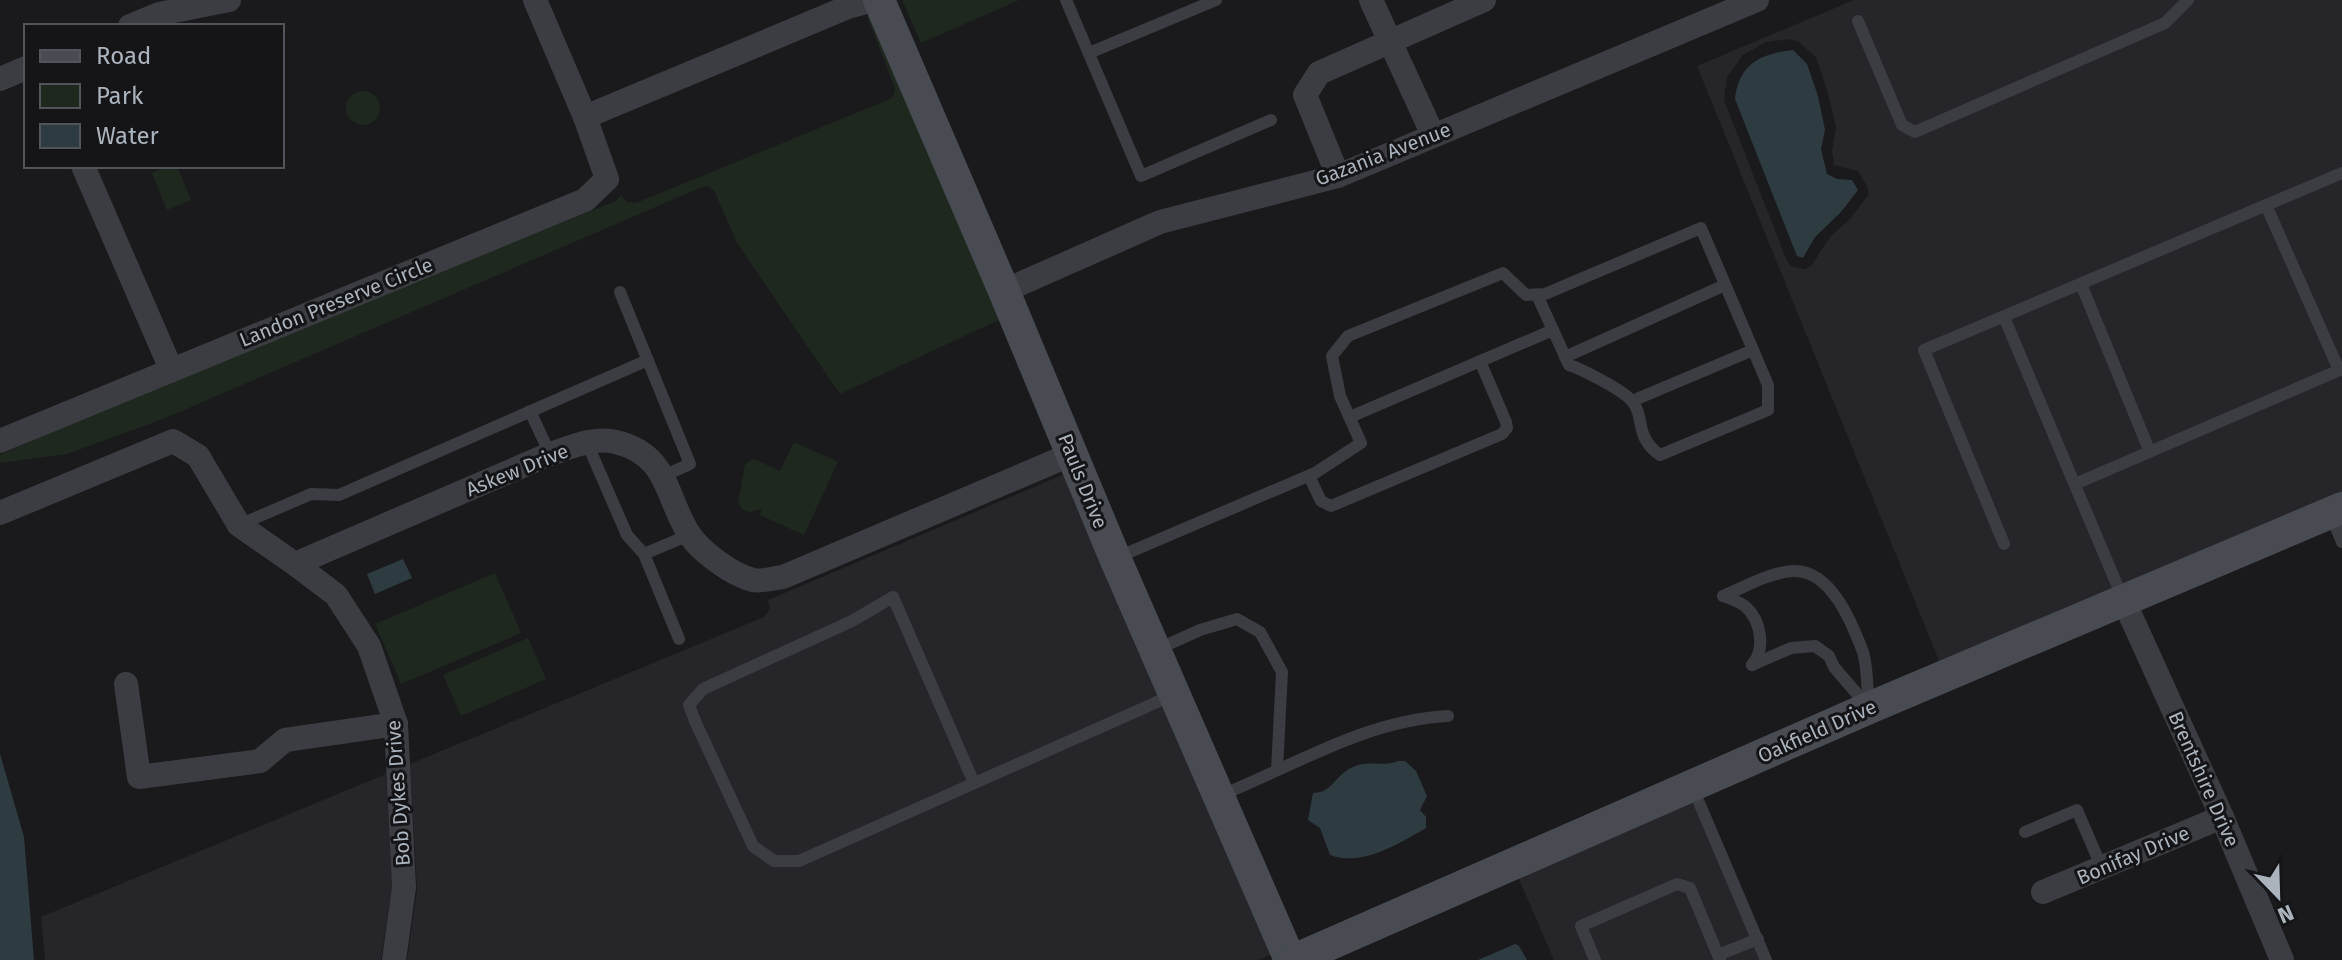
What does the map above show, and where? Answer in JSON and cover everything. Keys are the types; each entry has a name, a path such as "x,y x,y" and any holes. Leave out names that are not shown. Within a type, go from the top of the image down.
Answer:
{"street":[{"path":"135,24 159,14 229,0"},
{"name":"Landon Preserve Circle","path":"0,441 585,200 607,179 585,117 535,0"},
{"path":"585,117 835,13 877,0"},
{"name":"Pauls Drive","path":"877,0 1004,291 1155,651 1292,960"},
{"path":"1371,0 1433,135"},
{"path":"1338,176 1305,95 1319,73 1484,0"},
{"name":"Gazania Avenue","path":"1004,291 1160,222 1338,176 1757,0"},
{"path":"0,79 24,69"},
{"path":"84,168 171,369"},
{"path":"0,513 173,441 198,456 239,525 295,564"},
{"name":"Askew Drive","path":"295,564 550,454 587,443 614,441 648,457 663,476 689,535 718,563 753,580 783,577 1072,454"},
{"name":"Oakfield Drive","path":"1292,960 2123,599 2338,521"},
{"name":"Bob Dykes Drive","path":"295,564 336,595 369,646 396,724 404,887 394,960"},
{"name":"Brentshire Drive","path":"2123,599 2222,817 2282,960"},
{"path":"126,684 139,777 260,761 285,740 396,724"},
{"name":"Bonifay Drive","path":"2043,892 2222,817"}],"lane":[{"path":"1066,0 1141,176 1271,120"},
{"path":"1089,53 1216,0"},
{"path":"1858,21 1902,125 1915,132 2165,23 2188,0"},
{"path":"2004,544 1924,350 2342,174"},
{"path":"2075,484 2341,369 2266,205"},
{"path":"1115,558 1309,476 1361,443 1340,396 1332,356 1348,336 1503,273 1526,295 1545,294 1701,228 1768,385 1768,410 1660,455 1647,446 1632,401 1584,369 1569,365 1537,295"},
{"path":"2081,284 2150,452"},
{"path":"1565,357 1725,285"},
{"path":"620,292 690,464 663,476"},
{"path":"2004,317 2123,599"},
{"path":"1350,417 1553,330"},
{"path":"1632,401 1753,350"},
{"path":"239,525 311,494 339,495 648,360"},
{"path":"1309,476 1321,501 1331,506 1502,434 1507,428 1506,422 1480,361"},
{"path":"530,411 550,454"},
{"path":"587,443 627,535 644,554 679,639"},
{"path":"644,554 689,535"},
{"path":"1797,571 1820,579 1839,601 1863,654 1869,708 1834,667 1829,656 1815,646 1791,648 1752,665 1760,652 1757,623 1741,603 1723,596 1784,572 1797,571"},
{"path":"974,783 893,597 852,621 703,689 689,705 753,846 774,861 799,861 1174,694"},
{"path":"1155,651 1200,630 1237,619 1260,632 1282,672 1277,770"},
{"path":"1218,796 1372,731 1417,719 1448,716"},
{"path":"1692,786 1766,960"},
{"path":"2025,832 2077,810 2102,868"},
{"path":"1595,960 1581,926 1677,884 1690,888 1719,957 1758,939"}],"shaded area":[{"path":"1854,0 2342,0 2342,492 1940,663 1697,66","holes":["1791,39 1816,57 1828,93 1836,128 1832,151 1834,165 1858,171 1868,188 1868,195 1850,219 1831,236 1811,266 1805,269 1792,267 1787,261 1724,100 1727,77 1743,55 1766,42"]},
{"path":"1067,473 1274,953 1259,960 407,960 417,890 410,764 764,617 770,609 768,600"},
{"path":"386,774 392,885 381,960 45,960 41,917"},
{"path":"1692,801 1761,960 1554,960 1518,877"}],"green space":[{"path":"902,0 1019,0 921,43"},
{"path":"872,15 1003,318 840,394 737,243 714,190 708,186 163,419 67,454 0,463 0,455 185,373 616,201 621,195 627,202 636,203 890,99 895,88 867,16"},
{"path":"363,91 375,96 380,108 375,120 363,125 351,120 346,108 351,96"},
{"path":"163,168 178,168 191,200 167,210 152,173"},
{"path":"794,442 838,462 804,535 760,515 762,509 749,512 738,503 745,464 754,459 780,471"},
{"path":"495,573 521,633 401,684 375,624"},
{"path":"528,638 546,679 461,716 443,675"}],"water":[{"path":"1793,50 1807,64 1818,96 1825,130 1821,149 1827,174 1837,179 1852,180 1858,190 1815,237 1803,258 1797,256 1735,99 1741,77 1753,63 1771,54"},
{"path":"403,559 412,578 375,594 367,574"},
{"path":"0,754 24,837 34,960 0,960"},
{"path":"1405,761 1416,771 1427,796 1420,810 1426,817 1426,828 1392,847 1367,856 1342,858 1330,855 1320,828 1308,820 1313,793 1324,791 1356,766"},
{"path":"1515,944 1527,960 1478,960"}]}
